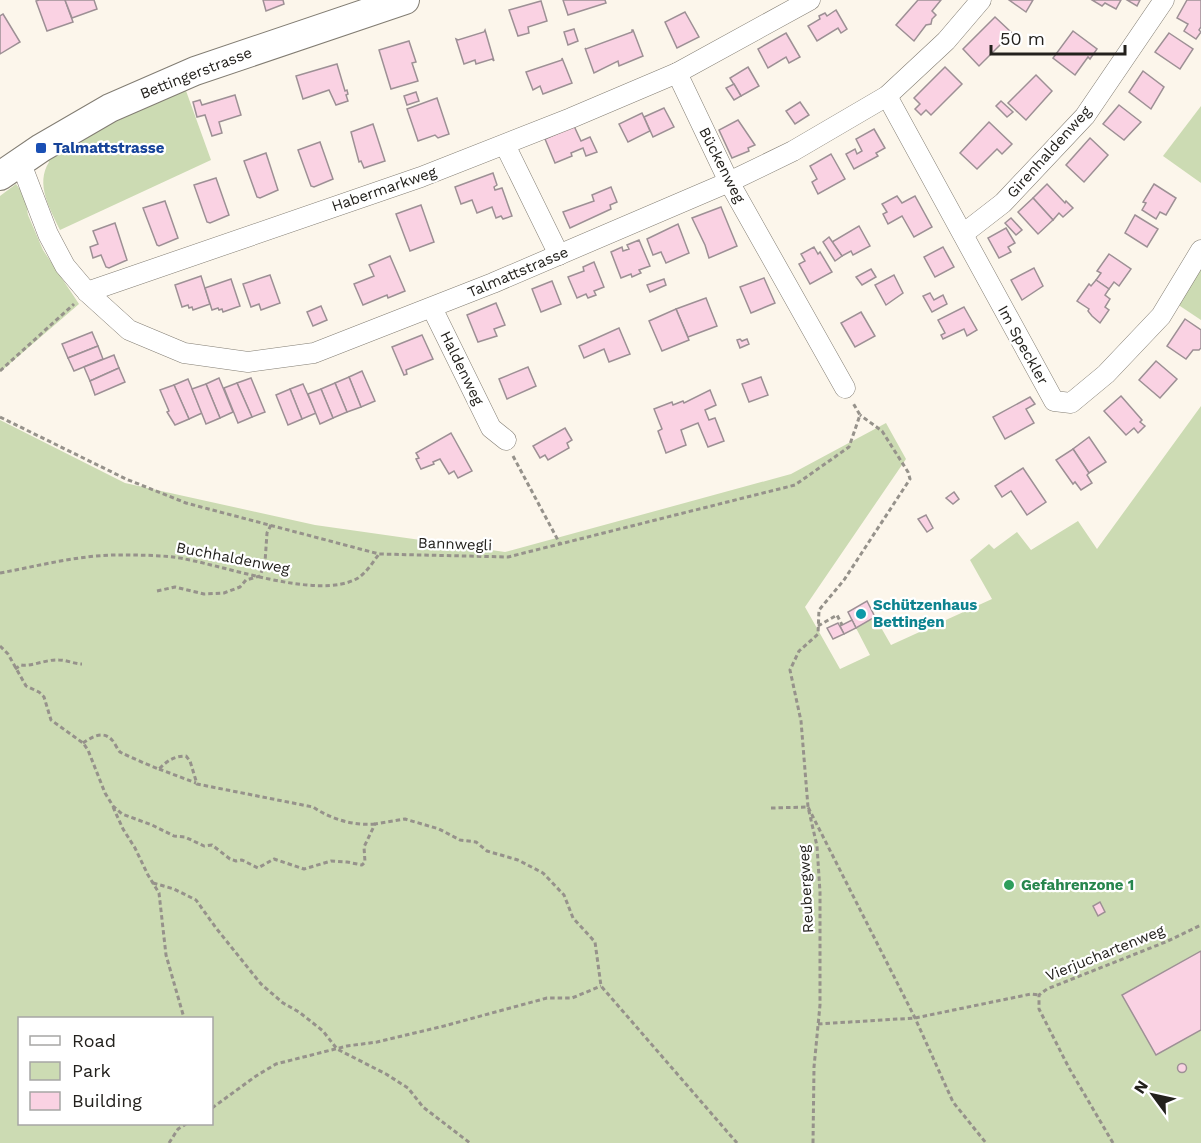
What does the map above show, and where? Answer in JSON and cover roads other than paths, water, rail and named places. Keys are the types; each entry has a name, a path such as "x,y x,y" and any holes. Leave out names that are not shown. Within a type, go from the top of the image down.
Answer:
{"street":[{"name":"Bettingerstrasse","path":"10,169 110,108 195,71 405,0"},
{"path":"676,73 810,0"},
{"name":"Talmattstrasse","path":"10,169 65,266 87,292 129,330 184,353 248,362 314,353 432,308 559,255 729,183 793,151 887,96 946,41 981,0"},
{"name":"Girenhaldenweg","path":"963,234 1003,203 1085,116 1164,0"},
{"name":"Habermarkweg","path":"87,292 421,177 505,145 676,73"},
{"name":"Bückenweg","path":"676,73 729,183 845,388"},
{"name":"Im Speckler","path":"887,96 1054,401 1071,403 1106,374 1161,316 1201,250"},
{"path":"505,145 559,255"},
{"name":"Haldenweg","path":"432,308 498,434"}],"place":[{"name":"Talmattstrasse","path":"41,148"},
{"name":"Schützenhaus Bettingen","path":"861,614"},
{"name":"Gefahrenzone 1","path":"1009,885"}]}
